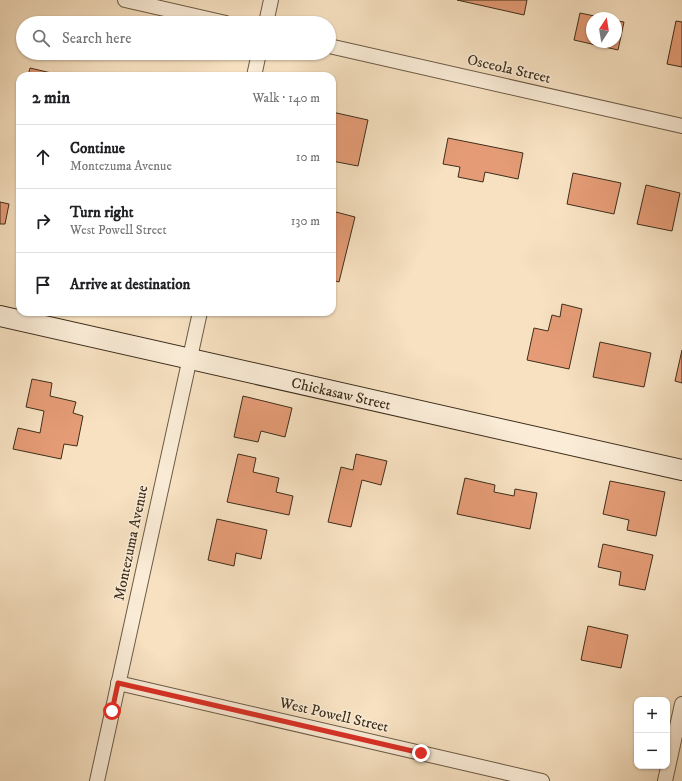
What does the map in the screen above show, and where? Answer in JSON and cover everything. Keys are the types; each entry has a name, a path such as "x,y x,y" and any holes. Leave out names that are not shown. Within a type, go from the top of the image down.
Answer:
{"street":[{"path":"125,0 195,16"},
{"path":"268,16 271,0"},
{"name":"Osceola Street","path":"336,48 682,126"},
{"path":"255,72 257,60"},
{"name":"Chickasaw Street","path":"0,316 682,470"},
{"name":"Montezuma Avenue","path":"97,781 199,316"},
{"name":"West Powell Street","path":"118,683 542,781"},
{"path":"665,781 682,704"}],"building":[{"path":"457,0 527,0 524,15"},
{"path":"580,13 586,14 586,43 574,40"},
{"path":"676,21 682,22 682,67 667,64"},
{"path":"30,68 47,72 29,72"},
{"path":"336,113 368,120 358,166 336,162"},
{"path":"448,138 523,153 518,179 485,172 483,182 458,177 460,167 443,164"},
{"path":"573,173 621,183 614,214 567,204"},
{"path":"646,185 680,193 672,231 637,224"},
{"path":"0,202 9,204 5,224 0,224"},
{"path":"336,212 355,217 339,282 336,281"},
{"path":"562,304 582,309 569,369 527,360 534,328 548,331 552,315 560,317"},
{"path":"600,342 651,353 644,387 593,377"},
{"path":"682,350 682,383 675,381"},
{"path":"32,379 52,383 50,396 76,402 73,413 83,416 77,446 64,444 61,459 13,449 18,428 40,433 44,411 26,407"},
{"path":"243,396 292,408 285,437 261,431 258,442 234,437"},
{"path":"238,454 256,458 253,472 279,478 276,492 293,496 289,515 227,502"},
{"path":"356,454 387,461 381,485 362,480 351,527 328,522 341,467 353,470"},
{"path":"465,478 495,485 494,492 514,496 515,489 537,493 530,529 457,514"},
{"path":"610,481 665,492 656,536 627,530 629,520 603,514"},
{"path":"217,519 267,530 261,559 236,553 234,566 208,560"},
{"path":"603,544 653,555 645,590 619,585 621,572 598,567"},
{"path":"588,626 628,635 621,668 581,660"}],"route":[{"path":"112,711 118,683 421,753"}]}
